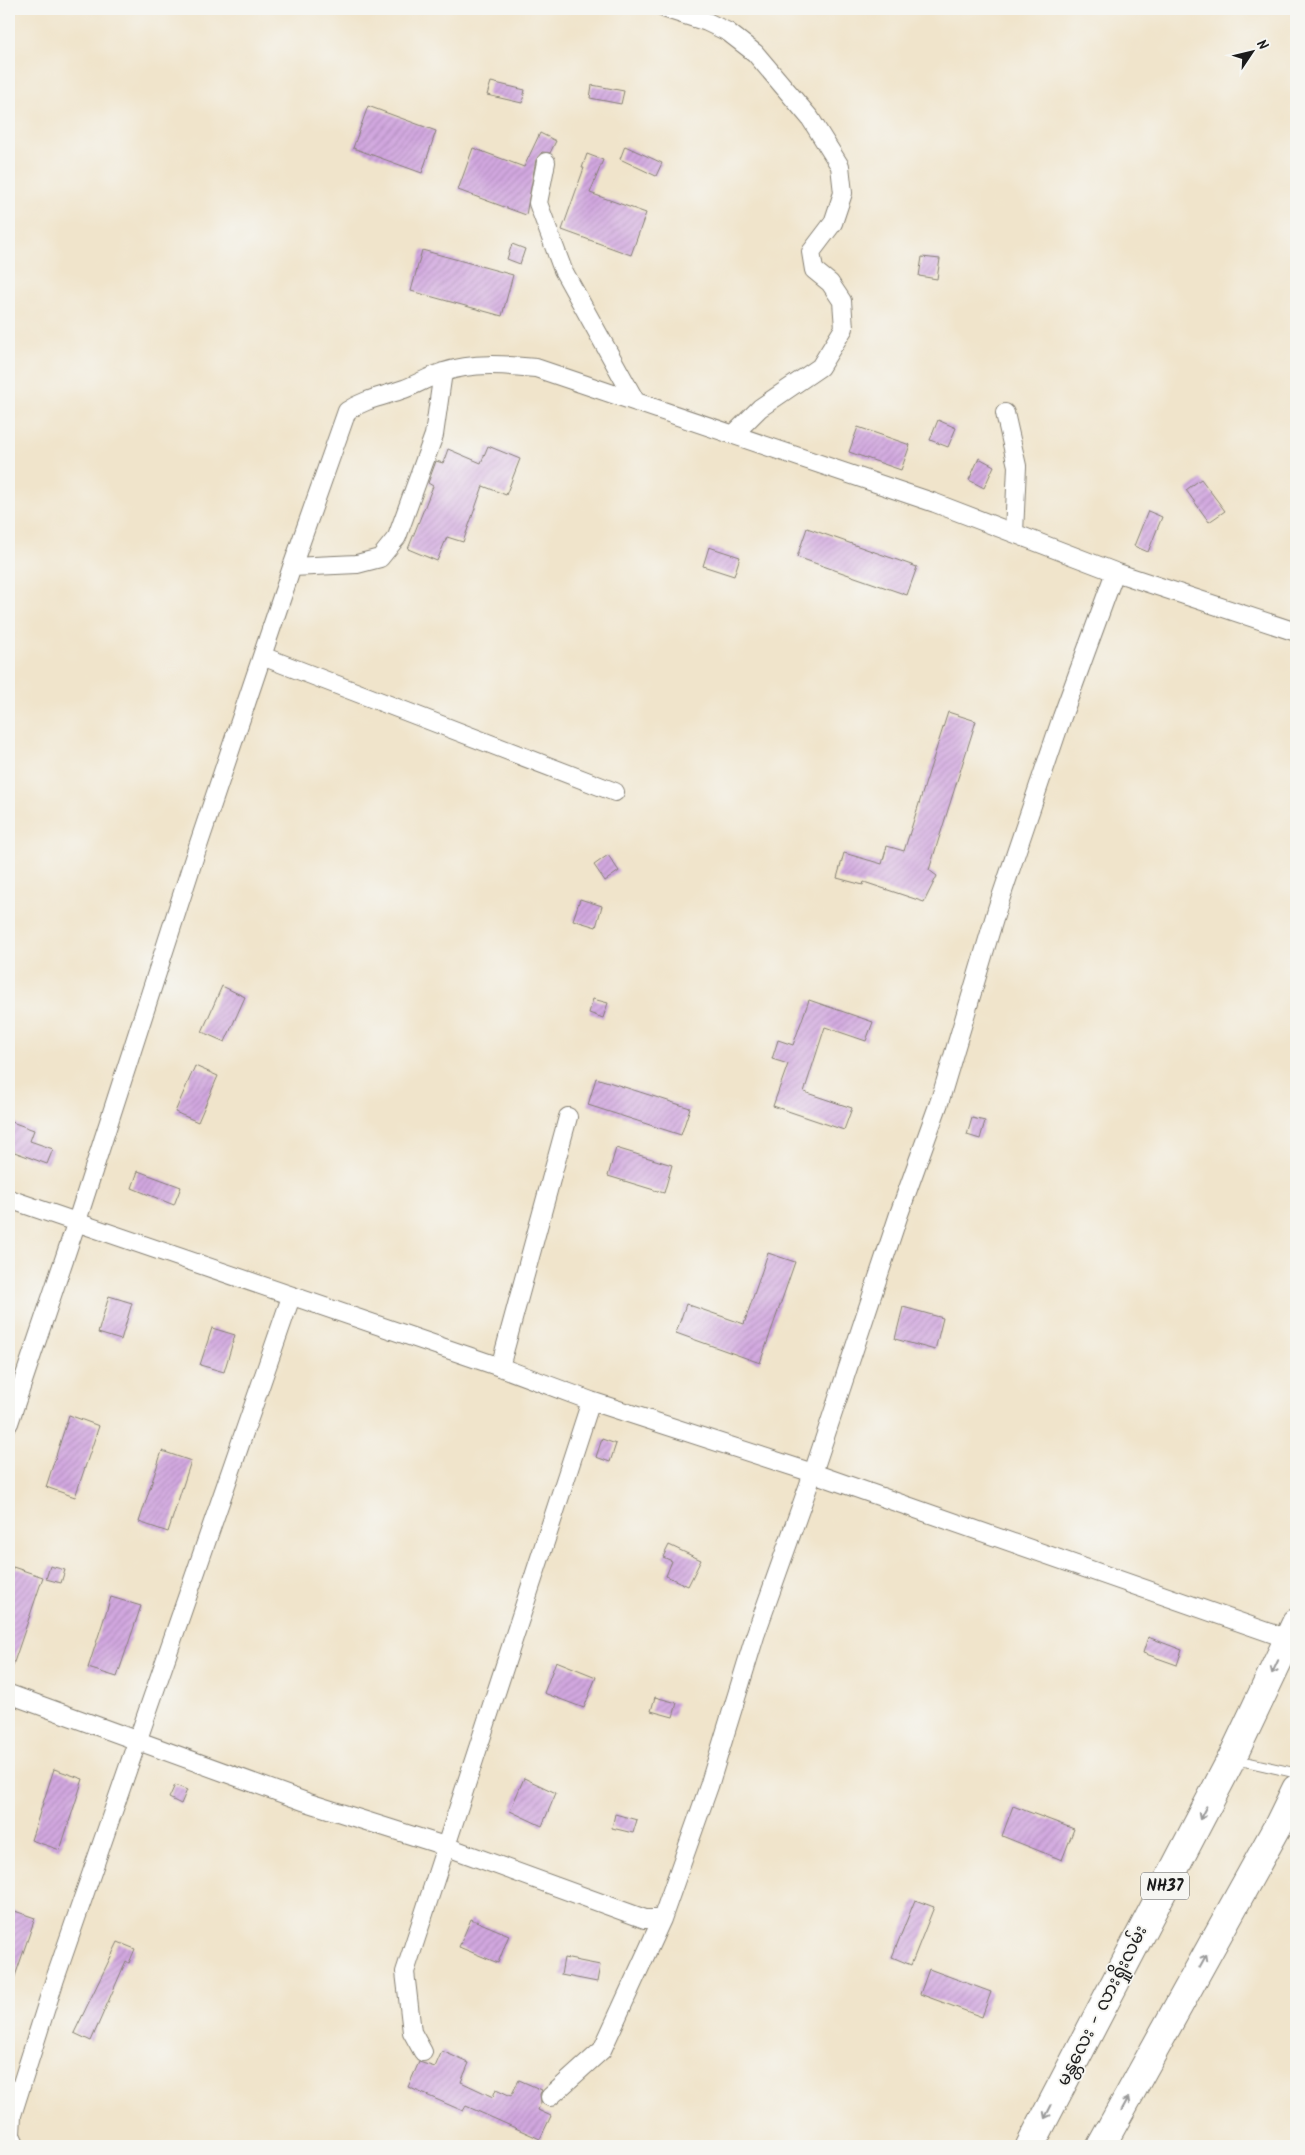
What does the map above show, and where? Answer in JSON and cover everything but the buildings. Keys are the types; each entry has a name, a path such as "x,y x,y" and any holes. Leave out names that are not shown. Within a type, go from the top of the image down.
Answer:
{"highway":[{"name":"မန္တလေး - လားရှိုးလမ်း","path":"1030,2146 1232,1758 1292,1631"},
{"path":"1101,2146 1279,1824 1296,1789"}],"street":[{"path":"666,9 707,22 721,29 755,53 810,118 840,166 843,193 833,223 812,252 814,270 830,283 842,301 844,328 820,367 760,408 733,435"},
{"path":"546,162 538,204 563,270 636,402"},
{"path":"9,1423 77,1221 194,858 292,567 347,412 359,403 404,389 443,372 468,367 504,365 536,368 935,503 1115,572 1296,632"},
{"path":"292,567 357,564 380,558 397,537 434,435 443,372"},
{"path":"1005,413 1017,466 1014,533"},
{"path":"550,2097 602,2050 662,1919 709,1786 755,1636 813,1473 890,1241 940,1100 1000,900 1062,717 1115,572"},
{"path":"262,656 615,792"},
{"path":"500,1367 568,1117"},
{"path":"9,1199 77,1221 158,1252 500,1367 591,1401 1292,1631"},
{"path":"16,2146 11,2135 12,2115 55,1979 291,1296"},
{"path":"423,2052 412,2032 405,1972 591,1401"},
{"path":"9,1694 306,1802 445,1846 645,1919 662,1919"}],"lane":[{"path":"1232,1758 1296,1773"}]}
